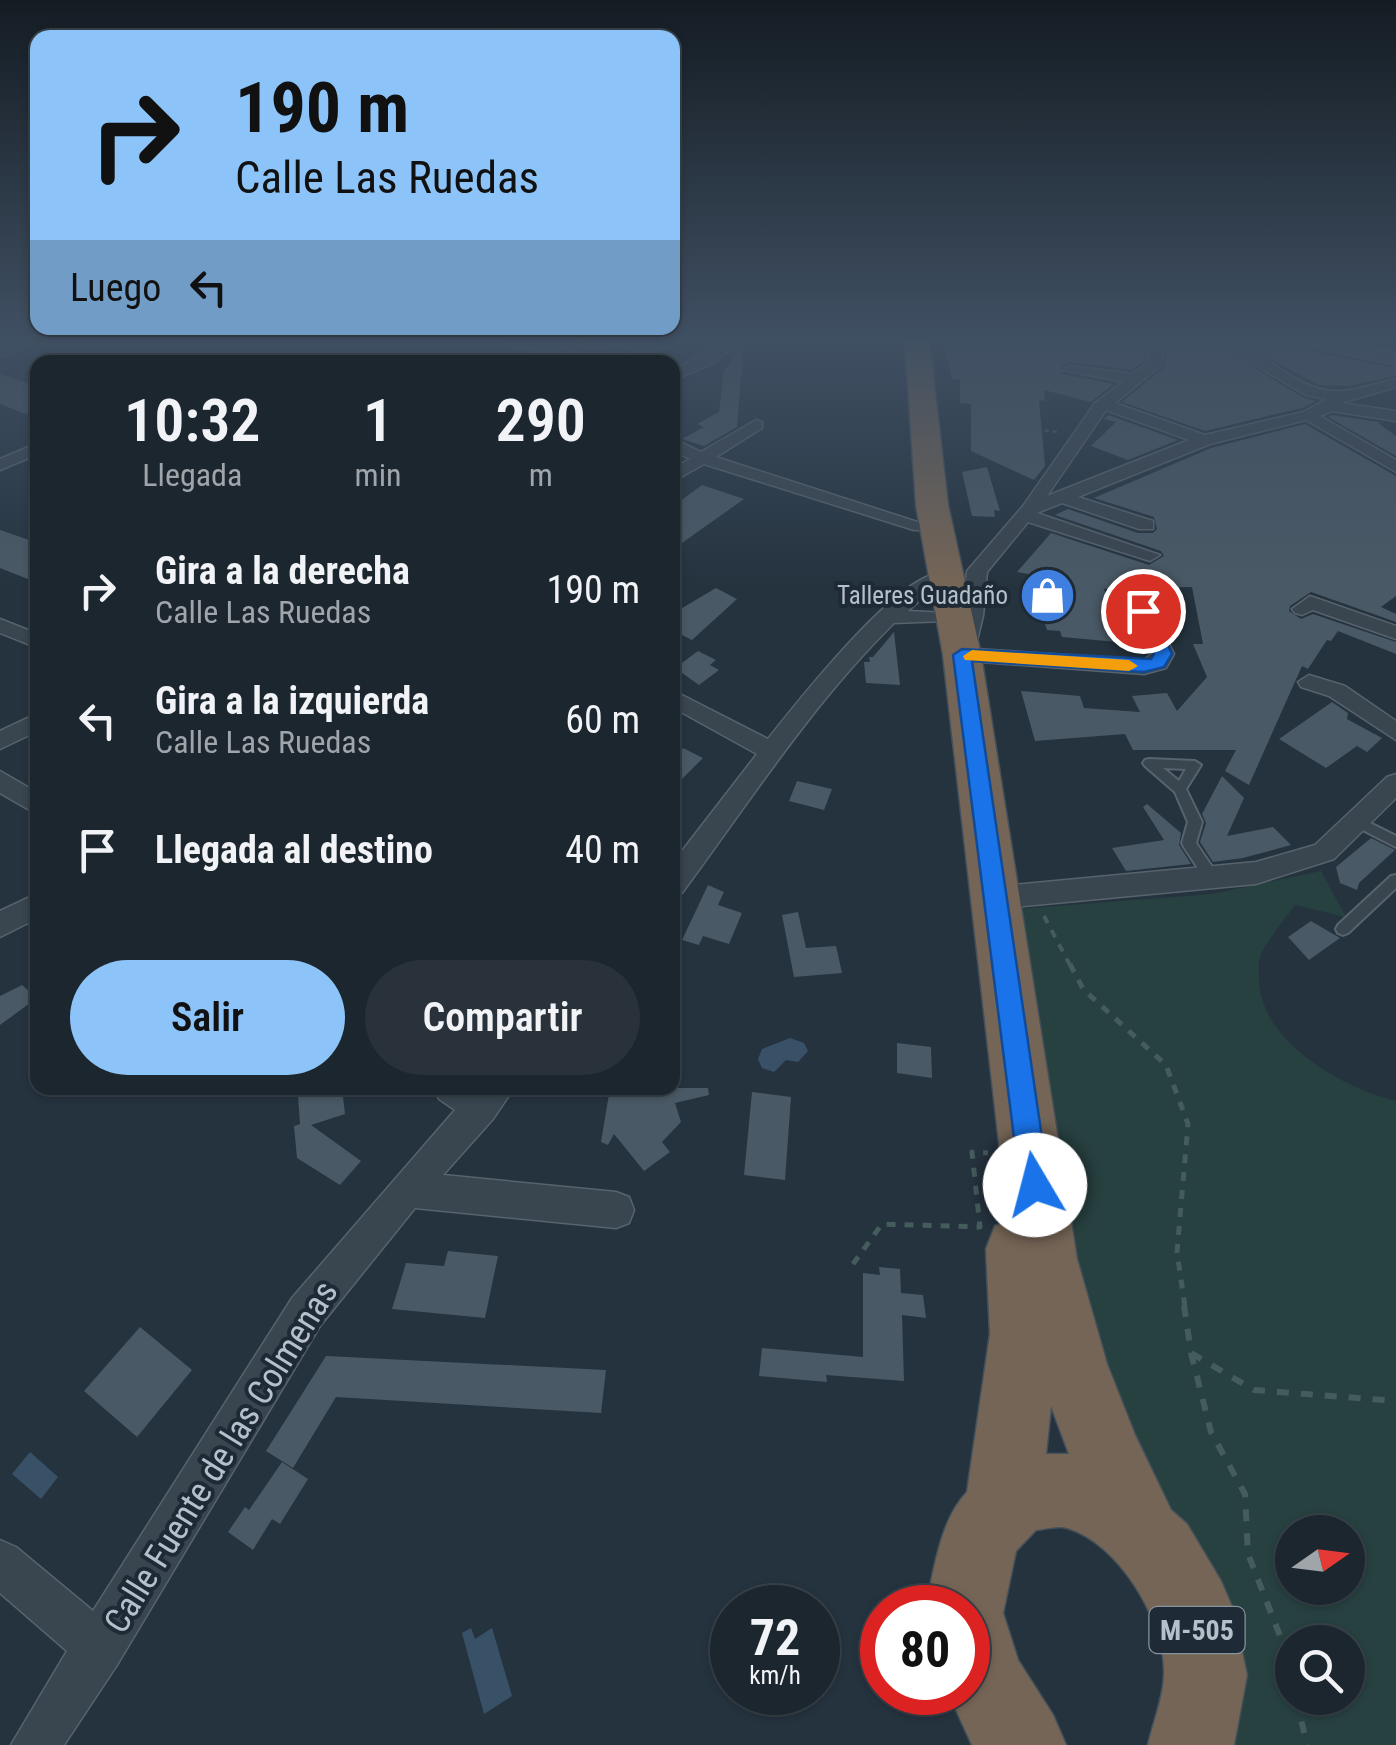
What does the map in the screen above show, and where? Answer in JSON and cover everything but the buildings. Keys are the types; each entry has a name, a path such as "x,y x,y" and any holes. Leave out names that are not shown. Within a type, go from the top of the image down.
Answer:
{"highway":[{"name":"M-505","path":"913,421 931,617 1013,892 1045,1259 1066,1352 1103,1454 1140,1528 1172,1568 1195,1617 1206,1670 1202,1721 1191,1745"},
{"name":"M-505","path":"925,421 932,505 931,617 950,675 1008,1154 1024,1330 1004,1503 1034,1489 1069,1488 1105,1501 1140,1528"},
{"path":"966,1585 967,1568 981,1531 1004,1503"},
{"path":"990,1696 1022,1745"}],"street":[{"path":"680,875 832,676 931,617 973,616 977,571 1026,512 1090,421"},
{"path":"1152,421 1204,440"},
{"path":"1026,512 1204,440 1278,421"},
{"path":"1320,421 1396,467"},
{"path":"680,472 756,425"},
{"path":"680,447 701,458 921,526"},
{"path":"0,465 30,452"},
{"path":"1042,488 1146,525"},
{"path":"1026,512 1150,555"},
{"path":"1302,609 1310,602 1396,633"},
{"path":"931,617 1144,666 1158,663 1163,654 1143,611"},
{"path":"0,625 30,638"},
{"path":"1309,682 1337,691 1396,732"},
{"path":"680,700 774,752"},
{"path":"0,741 30,726"},
{"path":"0,780 30,801"},
{"path":"1013,892 1256,873 1324,852 1396,783"},
{"path":"0,925 30,908"},
{"name":"Calle Fuente de las Colmenas","path":"36,1745 306,1312 406,1189 475,1095"},
{"path":"406,1189 616,1210"},
{"path":"0,1563 100,1648"}],"lane":[{"path":"1180,789 1195,822 1190,843 1212,878"},
{"path":"1356,821 1396,842"},
{"path":"1342,929 1396,880"}],"path":[{"path":"1006,421 1006,444"},
{"path":"1006,428 1079,435"},
{"path":"1013,892 1083,989 1166,1065 1188,1124 1176,1252 1191,1353 1211,1432 1245,1494 1248,1554 1276,1625"},
{"path":"854,1264 882,1224 980,1227 972,1152 1008,1154"},
{"path":"1191,1353 1254,1390 1396,1400"},
{"path":"1300,1715 1307,1745"}],"green space":[{"path":"1321,871 1346,917 1295,905 1260,957 1259,980 1263,1002 1274,1023 1308,1059 1352,1085 1396,1101 1396,1745 1234,1745 1243,1666 1204,1558 1124,1434 1096,1362 1019,909 1212,894"}],"water":[{"path":"790,1038 804,1043 808,1051 798,1062 786,1060 774,1072 762,1068 758,1059 762,1049"},
{"path":"30,1452 58,1477 41,1499 12,1474"},
{"path":"471,1628 475,1639 492,1628 512,1696 484,1714 462,1633"}],"slow traffic":[{"path":"972,656 1129,666"}],"place":[{"name":"Talleres Guadaño","path":"1047,595"}],"route":[{"path":"1035,1185 962,655 1144,666 1158,663 1163,654 1143,611"}]}
